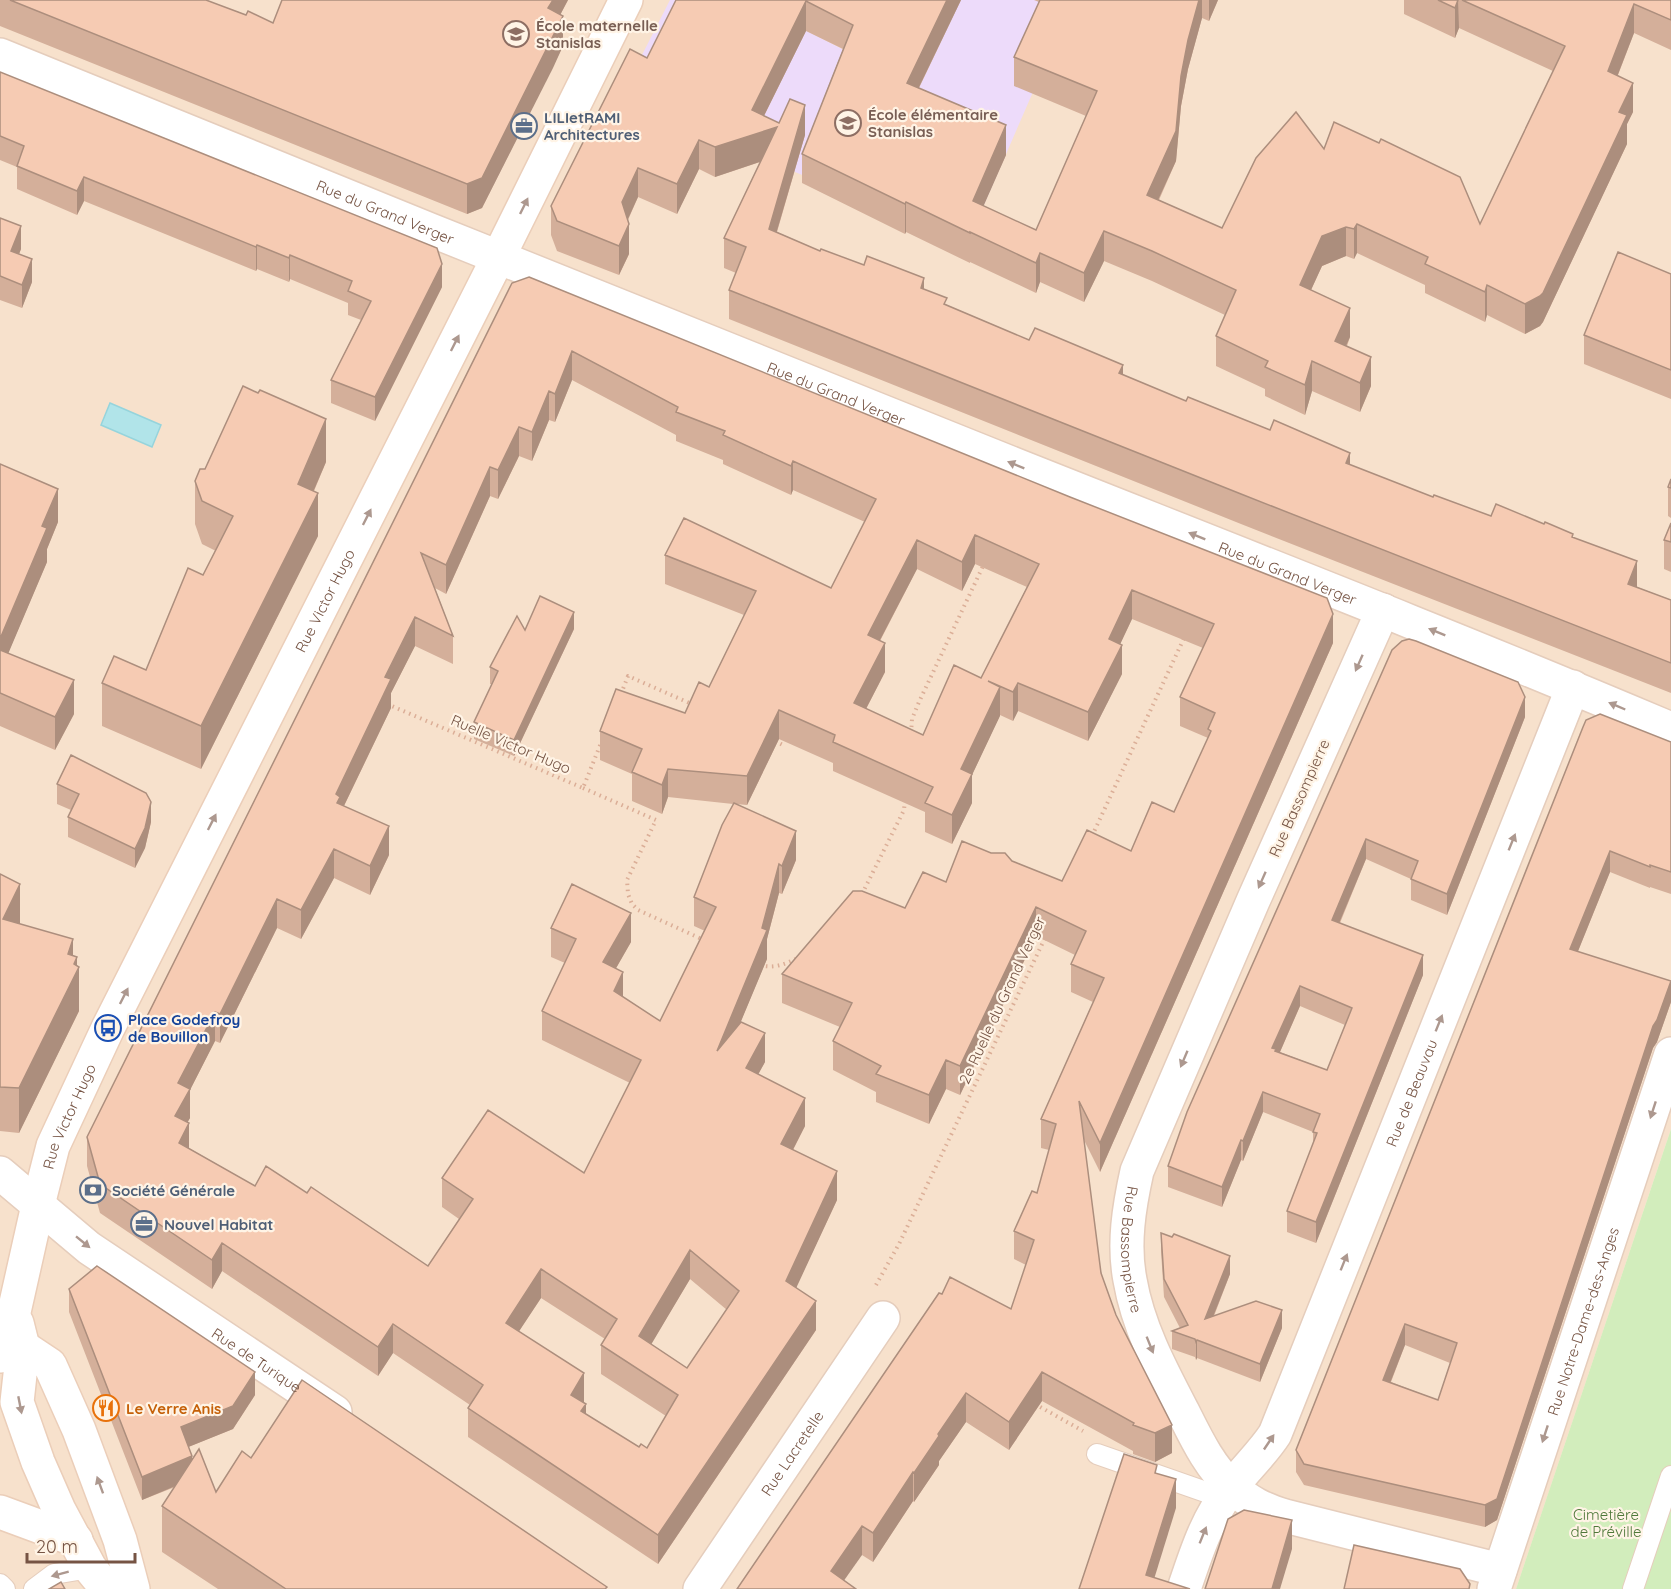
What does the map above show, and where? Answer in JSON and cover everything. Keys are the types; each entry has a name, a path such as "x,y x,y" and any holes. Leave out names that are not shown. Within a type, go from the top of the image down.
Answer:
{"street":[{"name":"Rue Victor Hugo","path":"14,1312 54,1146 108,1028 626,0"},
{"name":"Rue du Grand Verger","path":"0,55 498,258 1383,610 1671,729"},
{"name":"Rue Bassompierre","path":"1383,610 1248,911 1137,1171 1130,1204 1126,1245 1128,1268 1140,1320 1156,1361 1227,1492 1261,1509 1497,1580"},
{"name":"Rue de Beauvau","path":"1184,1589 1206,1527 1227,1492 1267,1447 1275,1434 1573,687"},
{"name":"Rue Notre-Dame-des-Anges","path":"1497,1580 1671,1054"},
{"path":"0,1173 38,1205"},
{"name":"Rue de Turique","path":"38,1205 89,1248 355,1425"},
{"path":"0,1279 14,1312 11,1351 17,1402 46,1482 91,1566"},
{"name":"Rue Lacretelle","path":"700,1589 883,1318"},
{"path":"11,1351 50,1365 79,1430 116,1529 133,1589"},
{"path":"0,1512 91,1566"}],"lane":[{"path":"1097,1454 1227,1492"},
{"path":"1633,1589 1671,1476"},
{"path":"34,1589 54,1574 91,1566"},
{"path":"0,1584 5,1589"}],"path":[{"path":"910,741 912,719 919,702 984,562"},
{"path":"1089,843 1189,629"},
{"path":"620,696 628,676 701,709"},
{"name":"Ruelle Victor Hugo","path":"377,699 583,788 603,737"},
{"path":"775,741 785,746"},
{"path":"583,788 656,820 627,880 628,894 632,904 638,910 709,943"},
{"path":"859,900 904,810 906,790"},
{"name":"2e Ruelle du Grand Verger","path":"883,1318 863,1308 899,1244 1049,928"},
{"path":"758,964 768,967 780,966 805,953"},
{"path":"1034,1403 1104,1443 1097,1454"}],"shaded area":[{"path":"0,0 1671,0 1671,1129 1516,1589 0,1589"},
{"name":"École élémentaire Stanislas","path":"670,0 745,0 886,71 961,0 1073,0 973,230 839,190 619,100"}],"green space":[{"name":"Cimetière de Préville","path":"1671,1129 1671,1589 1516,1589 1522,1571"}],"water":[{"path":"110,403 161,425 152,447 101,425"}],"building":[{"path":"10,0 206,0 246,15 248,11 273,23 282,0 553,0 548,8 563,16 482,178 467,184"},
{"path":"676,0 947,0 907,83 1006,125 973,201 1036,230 1097,91 1014,57 1040,0 1199,0 1181,76 1176,131 1147,195 1222,228 1256,158 1296,112 1324,149 1334,122 1379,143 1381,139 1460,177 1480,224 1565,46 1462,0 1671,0 1671,20 1634,4 1608,71 1633,83 1619,112 1627,115 1540,296 1525,304 1487,285 1485,292 1425,264 1428,257 1357,224 1354,229 1346,227 1322,236 1300,285 1350,308 1335,341 1371,357 1360,383 1312,361 1305,385 1265,367 1268,361 1216,336 1236,290 1104,231 1084,273 1040,253 1036,263 906,202 905,204 802,154 853,25 806,1 752,110 779,123 790,99 805,105 769,229 820,251 821,249 864,265 867,256 924,278 921,288 947,298 944,304 1029,340 1035,328 1123,365 1119,373 1186,401 1188,397 1270,430 1274,420 1350,453 1346,463 1433,497 1434,495 1491,516 1496,504 1573,534 1572,537 1637,561 1628,584 1671,600 1671,663 729,290 746,247 724,238 777,127 715,147 699,140 677,184 638,168 622,202 629,224 619,246 557,221 551,206 630,49 647,58"},
{"path":"1438,0 1458,0 1455,8"},
{"path":"0,72 437,248 442,264 375,397 331,380 371,301 348,291 352,281 290,255 289,258 257,245 256,247 84,177 77,191 17,166 24,146 0,136"},
{"path":"0,218 21,226 11,251 32,259 22,285 0,276"},
{"path":"1618,252 1671,274 1671,370 1584,335"},
{"path":"529,277 1070,497 1327,598 1333,614 1100,1143 1079,1101 1101,1273 1116,1315 1172,1425 1155,1433 1133,1425 1134,1423 1042,1372 1009,1422 966,1393 873,1533 862,1526 831,1571 856,1589 737,1589 939,1293 942,1294 950,1277 1011,1309 1034,1240 1014,1231 1032,1191 1037,1193 1056,1124 1041,1119 1104,978 1071,964 1086,931 1036,907 960,1066 946,1060 929,1095 876,1074 881,1066 833,1041 852,1003 782,974 853,891 862,891 905,908 923,872 946,882 962,841 991,853 1005,853 1012,861 1062,881 1087,830 1131,851 1152,802 1174,812 1211,731 1208,729 1215,713 1180,697 1214,624 1132,590 1109,639 1122,645 1088,712 1018,683 1013,692 988,681 1000,687 961,769 972,774 952,815 925,803 933,787 833,742 835,735 779,710 747,776 668,769 662,785 632,772 642,749 600,731 616,689 685,713 699,682 709,687 756,591 665,555 684,518 831,588 876,499 793,461 791,466 723,435 725,431 676,412 678,407 572,351 555,394 549,391 532,432 519,427 498,470 490,467 446,565 421,553 453,636 415,617 385,677 391,679 336,794 340,797 337,803 389,826 370,866 334,849 301,910 277,899 220,1014 215,1012 178,1083 190,1089 175,1116 189,1123 179,1143 255,1186 266,1166 307,1193 311,1187 428,1266 473,1199 442,1178 488,1110 584,1173 641,1060 542,1011 576,939 551,928 572,884 631,913 603,962 623,972 614,991 660,1021 716,907 694,897 722,825 734,803 796,831 782,866 779,864 762,928 767,930 717,1051 741,1022 765,1033 746,1068 805,1098 781,1144 837,1171 786,1281 816,1301 658,1535 468,1408 483,1385 393,1324 378,1347 222,1243 212,1260 100,1184 87,1137 512,283","holes":["975,535 1039,564 981,678 954,665 923,735 854,703 885,643 868,635 917,540 962,562","690,1250 739,1291 687,1368 639,1336","541,1269 617,1319 601,1345 678,1395 647,1448 641,1444 639,1447 581,1411 586,1404 571,1395 584,1373 506,1323"]},
{"path":"243,386 258,393 260,390 326,419 298,484 318,493 201,726 102,683 114,656 146,670 188,568 203,575 233,516 202,501 195,481 200,469 205,469"},
{"path":"0,464 58,489 42,526 47,528 0,639"},
{"path":"1671,523 1671,542 1664,540"},
{"path":"540,596 574,612 514,740 474,722 498,671 490,667 517,616 525,630"},
{"path":"1409,639 1416,641 1518,682 1525,697 1447,894 1411,879 1418,861 1366,839 1332,920 1423,955 1316,1222 1287,1211 1317,1133 1313,1132 1320,1114 1263,1092 1222,1187 1168,1166 1187,1112 1392,650 1402,641","holes":["1300,986 1352,1008 1327,1070 1272,1048"]},
{"path":"0,650 74,680 55,717 0,693"},
{"path":"1600,714 1671,742 1671,872 1650,865 1650,867 1610,851 1570,949 1671,981 1653,1026 1497,1499 1485,1505 1304,1464 1296,1450 1586,720","holes":["1405,1324 1457,1343 1438,1400 1383,1380"]},
{"path":"71,755 146,793 151,802 145,828 135,849 68,817 79,794 57,784"},
{"path":"0,874 20,884 3,919 73,939 68,954 77,957 74,964 79,967 19,1088 0,1087"},
{"path":"1161,1233 1172,1237 1174,1234 1230,1256 1205,1319 1256,1301 1282,1310 1260,1364 1197,1340 1196,1342 1195,1339 1172,1331 1188,1325 1164,1279"},
{"path":"97,1266 255,1372 233,1406 181,1427 192,1456 142,1477 69,1289"},
{"path":"302,1380 607,1587 605,1589 286,1589 162,1506 199,1449 216,1492 242,1451 251,1458"},
{"path":"1124,1454 1157,1465 1155,1473 1176,1479 1146,1575 1190,1589 1079,1589"},
{"path":"1244,1510 1292,1520 1272,1589 1205,1589 1228,1519"},
{"path":"1354,1545 1460,1569 1470,1584 1469,1589 1344,1589"},
{"path":"61,1582 65,1589 49,1589"}],"place":[{"name":"École maternelle Stanislas","path":"516,34"},
{"name":"École élémentaire Stanislas","path":"848,123"},
{"name":"LILIetRAMI Architectures","path":"524,126"},
{"name":"Place Godefroy de Bouillon","path":"108,1028"},
{"name":"Société Générale","path":"93,1190"},
{"name":"Nouvel Habitat","path":"144,1224"},
{"name":"Le Verre Anis","path":"106,1408"}]}
